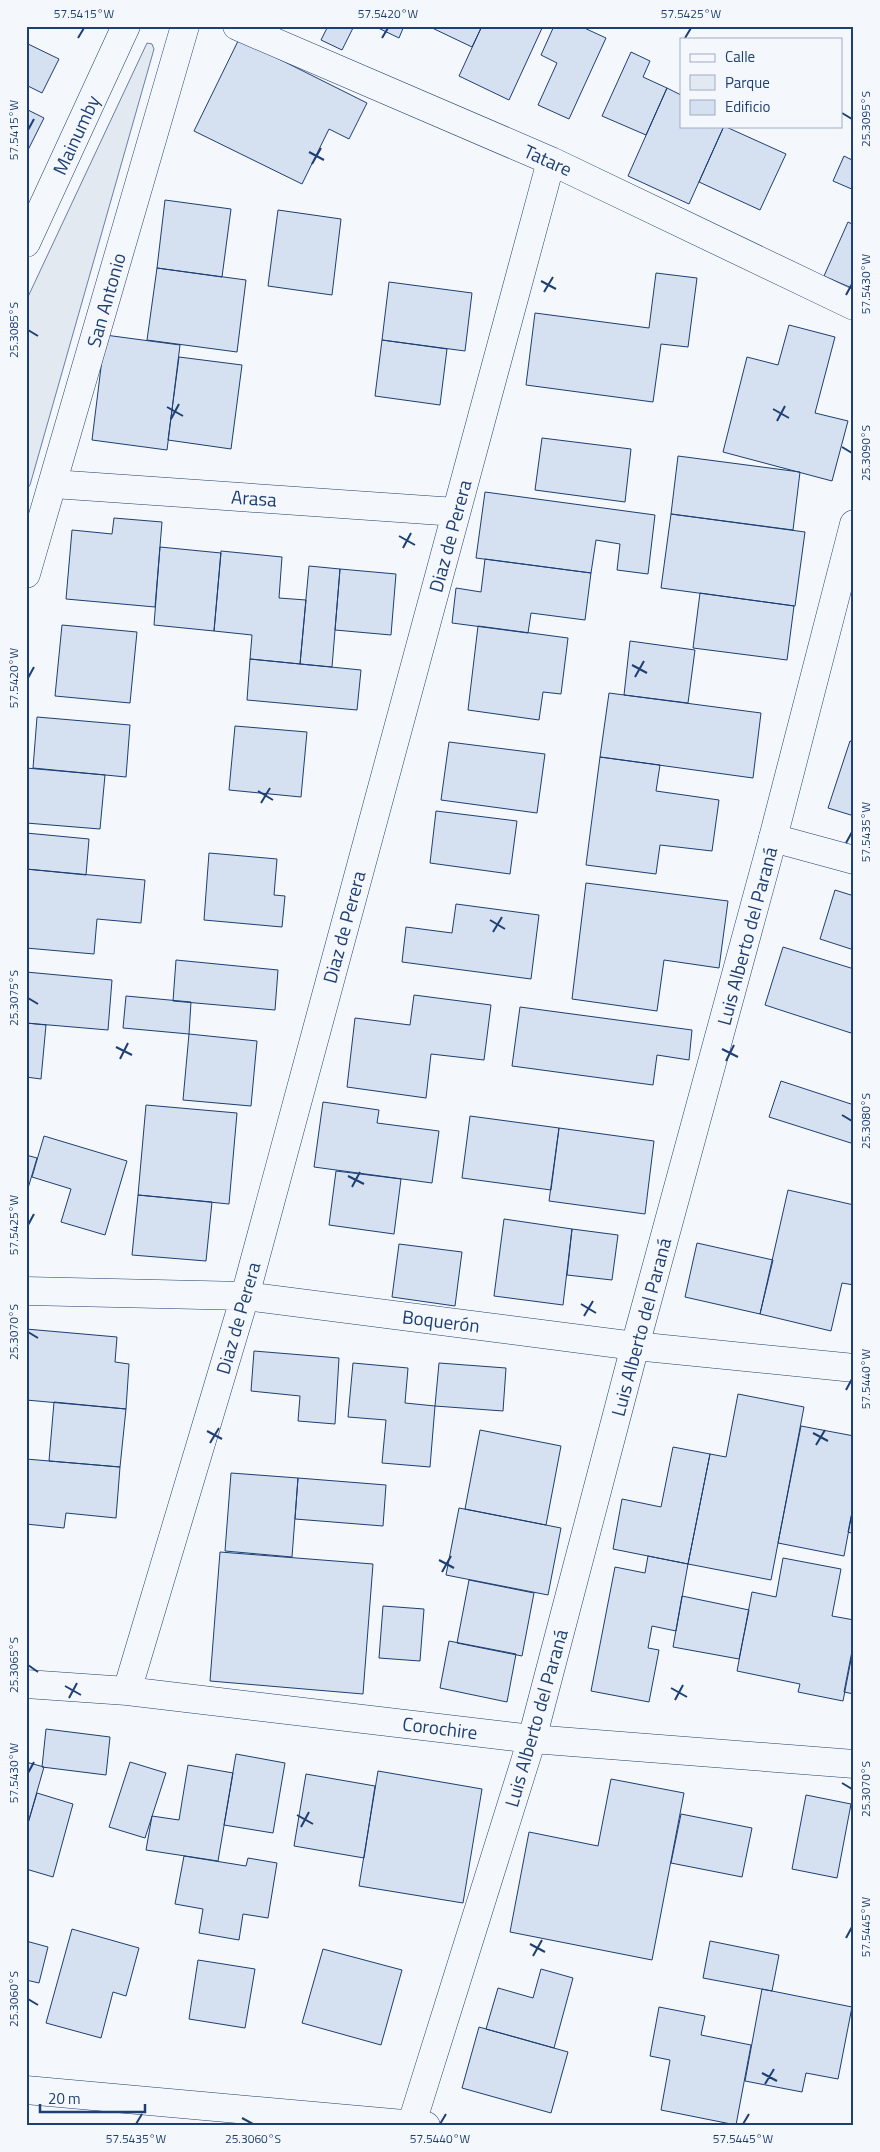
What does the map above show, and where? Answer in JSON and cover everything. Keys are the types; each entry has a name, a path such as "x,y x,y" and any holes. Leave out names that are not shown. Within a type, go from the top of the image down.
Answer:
{"street":[{"name":"Mainumby","path":"26,243 126,26"},
{"name":"San Antonio","path":"26,574 34,516 53,484 185,26"},
{"name":"Tatare","path":"237,26 551,161 854,306"},
{"name":"Diaz de Perera","path":"127,1691 245,1296 551,161"},
{"name":"Arasa","path":"53,484 456,512"},
{"name":"Luis Alberto del Paraná","path":"416,2125 532,1740 635,1346 773,838 854,524"},
{"path":"773,838 854,860"},
{"name":"Boquerón","path":"26,1291 245,1296 635,1346 854,1368"},
{"name":"Corochire","path":"26,1684 127,1691 532,1740 854,1764"},
{"path":"26,2090 416,2125"}],"green space":[{"path":"147,43 152,44 154,49 30,485 26,490 26,301"}],"building":[{"path":"328,26 354,26 342,50 321,40"},
{"path":"374,26 404,26 399,38"},
{"path":"428,26 482,26 472,47"},
{"path":"482,26 543,26 509,100 459,76"},
{"path":"554,26 580,26 606,38 569,119 538,105 557,63 541,55"},
{"path":"239,39 367,103 349,139 329,129 302,184 194,131"},
{"path":"26,43 59,59 42,93 26,85"},
{"path":"631,52 650,61 643,77 667,88 646,135 602,116"},
{"path":"667,88 680,94 680,128 723,128 689,204 628,176"},
{"path":"26,109 44,118 26,154"},
{"path":"723,128 728,128 786,154 760,210 699,182"},
{"path":"844,156 854,161 854,190 833,181"},
{"path":"165,200 231,209 222,277 157,268"},
{"path":"278,210 341,219 332,295 268,286"},
{"path":"848,222 854,225 854,289 824,276"},
{"path":"157,268 246,280 237,352 147,340"},
{"path":"656,273 697,278 688,347 661,344 653,402 526,385 535,313 649,328"},
{"path":"389,282 472,293 465,351 382,340"},
{"path":"789,325 835,337 815,413 848,421 832,481 723,452 747,357 778,365"},
{"path":"105,335 180,345 167,450 92,440"},
{"path":"382,340 447,349 440,405 375,396"},
{"path":"179,357 242,365 231,449 168,440"},
{"path":"542,438 631,449 625,502 535,490"},
{"path":"678,456 800,472 793,530 671,514"},
{"path":"485,492 655,515 648,574 617,570 620,544 596,540 591,573 476,558"},
{"path":"671,514 805,532 795,606 661,588"},
{"path":"114,518 162,522 155,607 66,599 72,530 112,534"},
{"path":"160,547 221,553 214,631 154,625"},
{"path":"221,551 282,557 279,598 306,600 300,664 250,659 252,635 214,631"},
{"path":"485,559 591,573 585,620 531,613 528,633 452,623 456,588 481,592"},
{"path":"309,566 340,569 332,667 300,664"},
{"path":"340,569 396,574 391,635 335,630"},
{"path":"700,593 794,606 787,660 693,648"},
{"path":"62,625 137,632 130,703 55,696"},
{"path":"478,626 568,638 561,694 543,692 539,720 468,710"},
{"path":"630,641 695,650 688,703 624,695"},
{"path":"250,659 361,670 357,710 247,700"},
{"path":"609,693 761,713 753,778 600,757"},
{"path":"37,717 130,725 126,777 33,768"},
{"path":"235,726 307,732 301,797 229,790"},
{"path":"850,741 854,742 854,816 828,808"},
{"path":"449,742 545,754 537,813 441,800"},
{"path":"600,757 660,765 656,791 719,800 712,851 660,845 656,874 586,865"},
{"path":"26,768 105,775 100,829 26,823"},
{"path":"436,811 517,821 510,874 430,863"},
{"path":"26,833 89,839 86,875 26,869"},
{"path":"209,853 277,859 274,895 285,896 282,927 204,920"},
{"path":"26,869 145,880 141,923 97,919 94,954 26,948"},
{"path":"586,883 728,901 719,968 664,960 657,1011 572,999"},
{"path":"835,890 854,896 854,950 820,939"},
{"path":"456,904 539,915 531,979 402,962 406,927 452,933"},
{"path":"783,947 854,969 854,1034 765,1005"},
{"path":"176,960 278,970 275,1010 173,1001"},
{"path":"26,972 112,980 108,1030 26,1023"},
{"path":"414,995 491,1005 484,1060 431,1054 426,1098 347,1087 355,1018 410,1025"},
{"path":"126,996 191,1002 189,1034 123,1028"},
{"path":"520,1007 692,1030 689,1060 657,1055 653,1085 512,1066"},
{"path":"26,1023 46,1025 41,1079 26,1077"},
{"path":"189,1034 257,1041 251,1106 183,1100"},
{"path":"781,1081 854,1105 854,1144 769,1117"},
{"path":"323,1102 379,1110 377,1123 439,1131 432,1183 314,1167"},
{"path":"146,1105 237,1113 229,1204 138,1195"},
{"path":"470,1116 559,1128 551,1190 462,1178"},
{"path":"559,1128 654,1141 645,1214 549,1201"},
{"path":"44,1136 127,1161 105,1235 61,1222 71,1189 32,1177"},
{"path":"26,1155 37,1158 26,1195"},
{"path":"336,1171 401,1179 394,1234 329,1225"},
{"path":"788,1190 854,1205 854,1285 842,1283 831,1331 760,1314"},
{"path":"138,1195 212,1202 206,1261 132,1255"},
{"path":"504,1219 572,1229 563,1305 494,1296"},
{"path":"572,1229 618,1235 612,1280 567,1275"},
{"path":"697,1243 773,1260 760,1314 685,1297"},
{"path":"399,1244 462,1252 455,1306 392,1297"},
{"path":"26,1329 117,1337 115,1362 129,1364 126,1409 26,1400"},
{"path":"254,1351 339,1358 335,1424 298,1421 300,1396 251,1391"},
{"path":"353,1363 408,1368 405,1403 435,1406 430,1467 382,1463 386,1420 348,1417"},
{"path":"439,1363 506,1368 503,1411 435,1406"},
{"path":"738,1394 804,1407 771,1580 688,1564 710,1454 726,1457"},
{"path":"54,1402 126,1409 120,1467 49,1461"},
{"path":"801,1426 854,1436 854,1502 844,1556 778,1543"},
{"path":"480,1430 561,1446 546,1525 465,1509"},
{"path":"673,1447 710,1454 688,1564 613,1549 622,1499 661,1507"},
{"path":"26,1459 120,1467 116,1518 66,1513 64,1528 26,1524"},
{"path":"231,1473 298,1478 292,1557 225,1551"},
{"path":"298,1478 386,1485 383,1526 295,1519"},
{"path":"854,1502 854,1534 848,1532"},
{"path":"459,1508 561,1528 548,1595 446,1575"},
{"path":"220,1552 373,1564 363,1694 210,1681"},
{"path":"648,1556 688,1564 676,1631 652,1626 648,1648 659,1650 649,1702 591,1691 615,1567 645,1573"},
{"path":"783,1558 841,1569 832,1616 854,1620 854,1644 843,1701 798,1692 800,1684 737,1671 752,1592 776,1597"},
{"path":"469,1580 534,1593 522,1656 457,1643"},
{"path":"682,1596 749,1610 739,1659 673,1647"},
{"path":"383,1606 424,1609 420,1661 379,1658"},
{"path":"449,1641 516,1654 507,1702 440,1688"},
{"path":"852,1651 854,1651 854,1694 844,1692"},
{"path":"46,1729 110,1737 106,1775 42,1767"},
{"path":"236,1754 285,1763 273,1833 224,1825"},
{"path":"26,1762 44,1767 26,1830"},
{"path":"130,1762 166,1773 145,1838 109,1827"},
{"path":"188,1765 233,1773 218,1861 146,1850 152,1816 179,1820"},
{"path":"378,1771 482,1789 463,1903 359,1886"},
{"path":"306,1774 375,1786 364,1858 294,1846"},
{"path":"611,1779 684,1793 652,1960 510,1932 529,1832 598,1846"},
{"path":"37,1793 73,1804 53,1877 26,1869 26,1830"},
{"path":"806,1795 851,1804 837,1878 792,1869"},
{"path":"681,1814 752,1828 742,1877 671,1863"},
{"path":"184,1856 246,1866 248,1858 277,1863 268,1918 243,1914 239,1940 199,1933 203,1909 175,1904"},
{"path":"72,1929 139,1948 126,1996 113,1992 101,2038 46,2023"},
{"path":"26,1941 48,1947 39,1983 26,1980"},
{"path":"710,1941 779,1955 772,1991 703,1978"},
{"path":"323,1949 402,1970 381,2045 302,2023"},
{"path":"198,1960 255,1969 245,2028 189,2019"},
{"path":"541,1969 573,1978 554,2048 486,2029 498,1988 533,1998"},
{"path":"762,1989 852,2007 838,2079 806,2073 802,2092 745,2081"},
{"path":"659,2007 705,2016 701,2035 751,2045 736,2125 661,2110 670,2060 650,2056"},
{"path":"479,2027 568,2052 551,2113 462,2088"}]}
